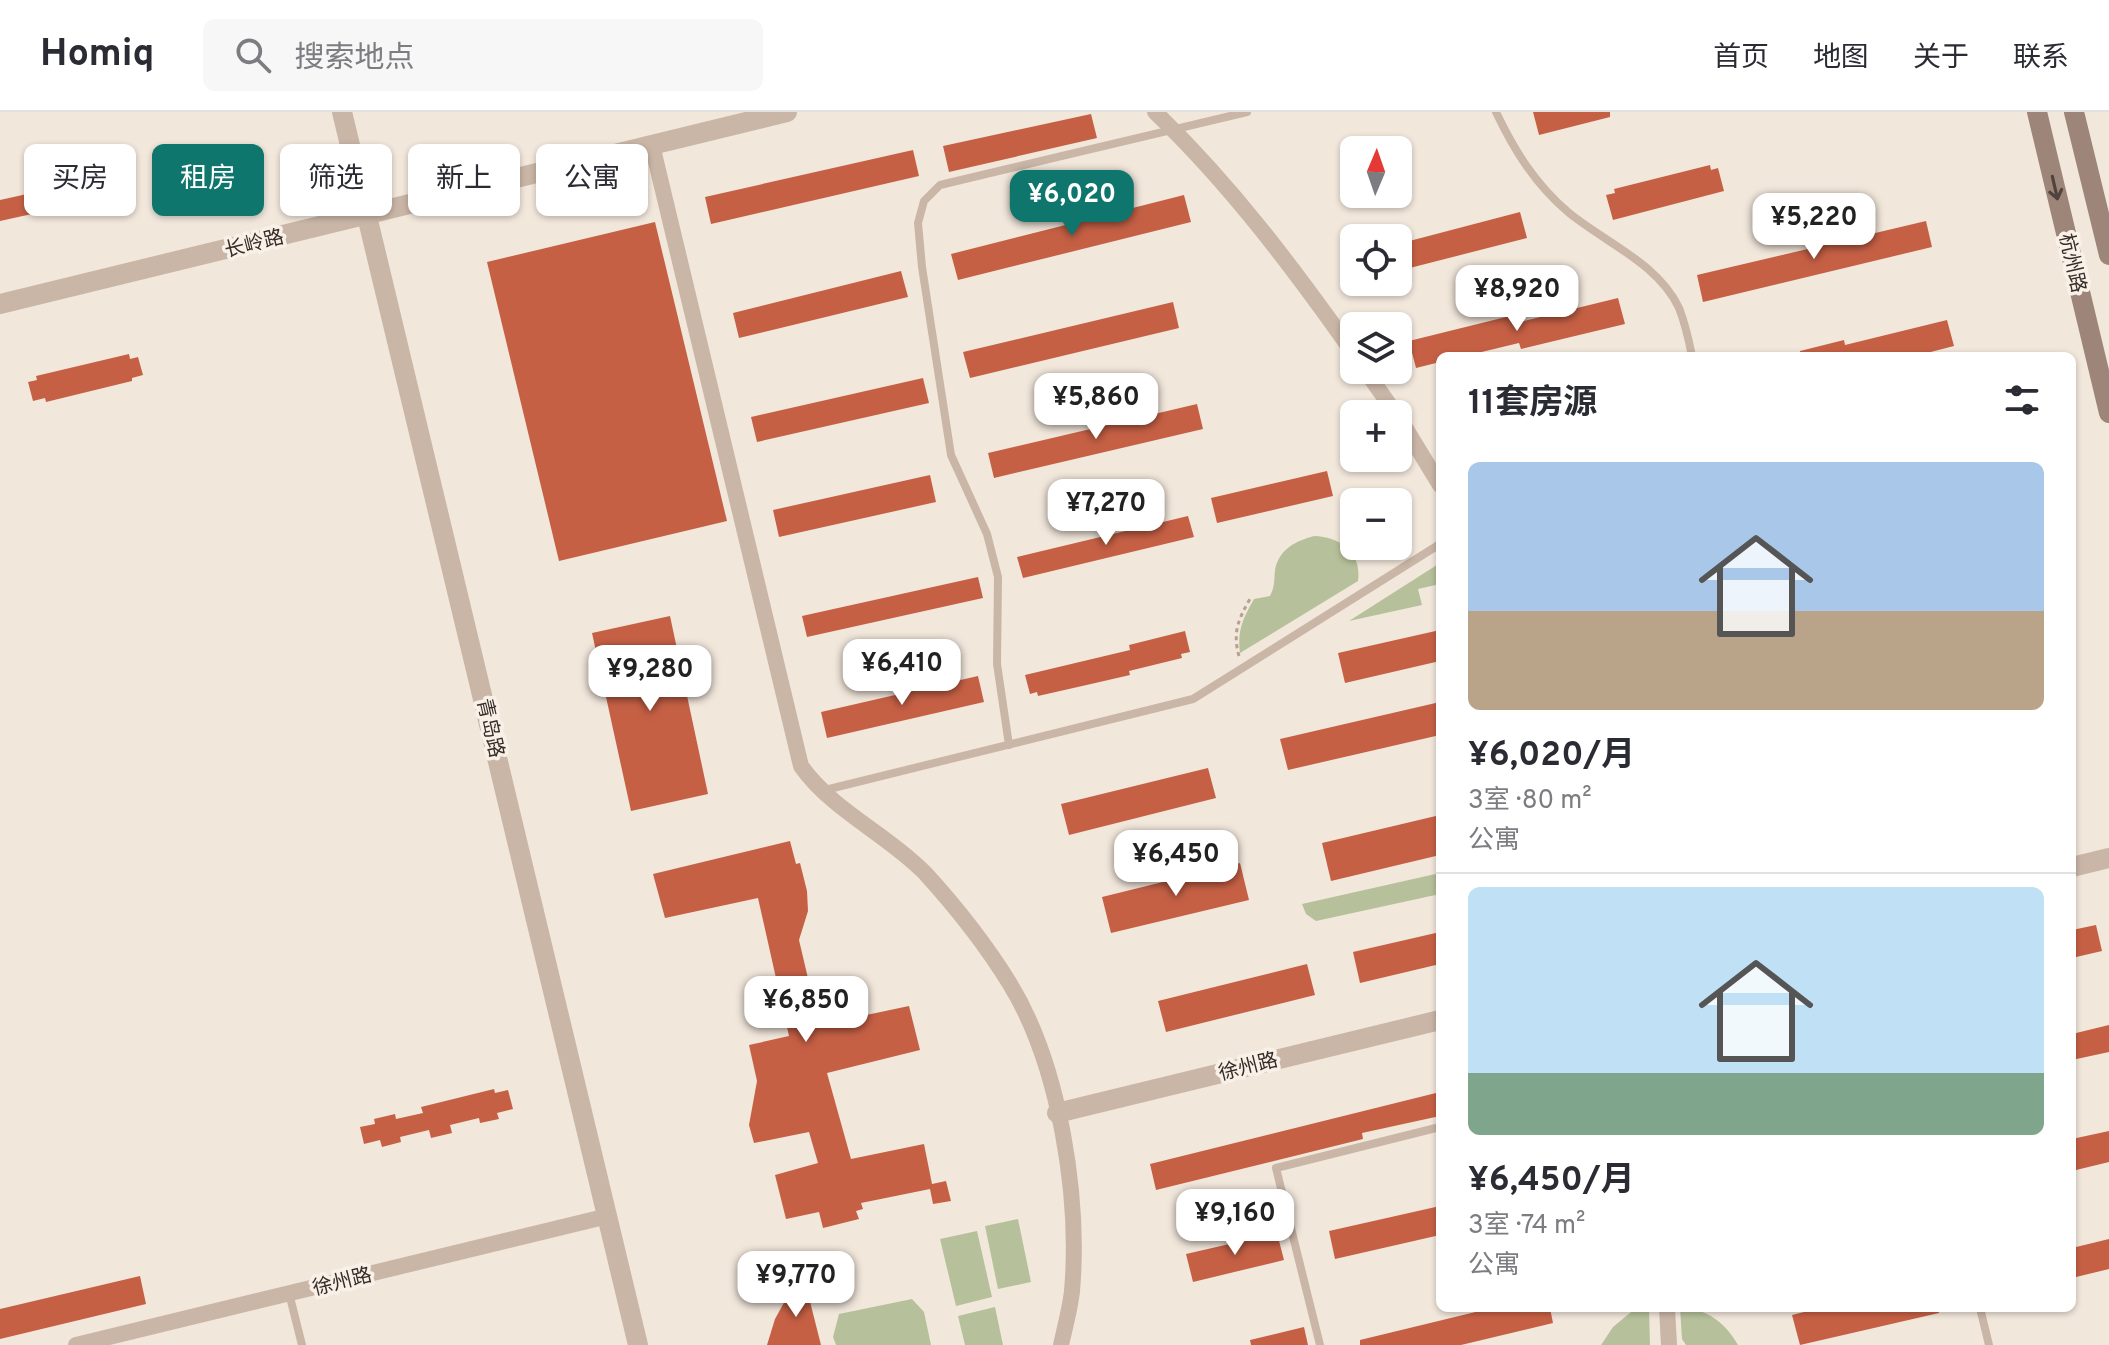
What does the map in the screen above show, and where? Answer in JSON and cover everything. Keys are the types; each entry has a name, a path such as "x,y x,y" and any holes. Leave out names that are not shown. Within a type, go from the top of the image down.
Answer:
{"main road":[{"name":"杭州路","path":"2037,112 2109,413"},
{"name":"杭州路","path":"2074,112 2109,255"}],"street":[{"name":"青岛路","path":"342,112 350,144"},
{"name":"长岭路","path":"392,210 787,112"},
{"path":"1155,112 1265,233 1340,335"},
{"path":"652,145 801,766 821,791 866,823 923,872 966,921 1011,986 1034,1035 1067,1158 1074,1222 1072,1293 1061,1345"},
{"name":"青岛路","path":"368,216 638,1345"},
{"name":"长岭路","path":"0,304 368,216"},
{"path":"1412,439 1436,478"},
{"path":"2076,866 2109,858"},
{"name":"徐州路","path":"1057,1113 1436,1021"},
{"name":"徐州路","path":"76,1345 608,1216"},
{"path":"1667,1312 1669,1345"}],"lane":[{"path":"1009,745 997,664 998,577 987,534 951,455 922,267 918,223 924,201 940,185 1247,112"},
{"path":"1496,112 1514,150 1539,183 1568,211 1661,282 1679,308 1691,352"},
{"path":"821,791 1193,699 1436,547"},
{"path":"1320,1345 1276,1168 1436,1128"},
{"path":"289,1293 302,1345"},
{"path":"1981,1312 1989,1345"}],"path":[{"path":"1245,666 1238,654 1235,636 1238,619 1251,597"}],"green space":[{"path":"1314,536 1340,543 1340,560 1356,560 1358,581 1240,653 1240,631 1254,599 1270,596 1277,563 1284,551"},
{"path":"1436,566 1436,585 1418,589 1422,605 1349,621"},
{"path":"1436,874 1436,895 1316,921 1306,914 1302,904"},
{"path":"1018,1219 1031,1282 998,1289 985,1226"},
{"path":"977,1231 992,1297 956,1306 940,1239"},
{"path":"912,1299 924,1312 931,1345 836,1345 833,1337 839,1314"},
{"path":"995,1307 1003,1345 965,1345 958,1316"},
{"path":"1631,1312 1649,1312 1650,1345 1601,1345 1613,1327"},
{"path":"1680,1312 1701,1312 1714,1318 1738,1345 1686,1345 1682,1339"}],"building":[{"path":"1533,112 1610,112 1610,117 1539,135"},
{"path":"1091,114 1097,138 949,172 943,146"},
{"path":"913,150 919,176 711,224 705,197"},
{"path":"1710,165 1711,170 1718,168 1724,191 1613,220 1606,195 1615,193 1614,189"},
{"path":"24,195 24,216 0,221 0,200"},
{"path":"1184,195 1191,222 958,280 951,254"},
{"path":"1520,212 1527,238 1412,267 1412,240"},
{"path":"1926,221 1932,247 1703,302 1697,275"},
{"path":"655,222 727,521 559,561 487,262"},
{"path":"901,271 908,297 739,338 733,313"},
{"path":"1618,298 1625,324 1521,349 1519,343 1482,352 1436,352 1436,363 1416,368 1412,340 1514,315 1516,323"},
{"path":"1173,302 1179,328 970,378 963,352"},
{"path":"1947,320 1954,346 1931,352 1800,352 1844,340 1845,345"},
{"path":"129,354 130,359 138,357 143,375 132,378 132,381 46,402 45,398 33,401 28,382 37,380 36,376"},
{"path":"923,378 929,403 757,442 751,417"},
{"path":"1197,404 1203,429 994,478 988,453"},
{"path":"1327,471 1333,496 1217,523 1211,498"},
{"path":"930,475 936,502 779,537 773,510"},
{"path":"1188,516 1194,537 1023,578 1017,557"},
{"path":"978,577 983,598 807,637 802,616"},
{"path":"670,616 708,794 631,811 592,633"},
{"path":"1185,631 1190,652 1181,654 1182,658 1129,671 1130,675 1038,696 1037,692 1030,694 1025,675 1130,650 1129,645"},
{"path":"1436,631 1436,662 1345,683 1338,653"},
{"path":"978,676 984,702 827,738 821,712"},
{"path":"1436,703 1436,736 1288,770 1280,739"},
{"path":"1208,768 1216,798 1069,835 1061,804"},
{"path":"1436,816 1436,856 1331,881 1322,843"},
{"path":"790,841 807,891 808,911 799,940 819,1025 909,1006 920,1050 827,1073 851,1159 924,1144 932,1184 946,1181 951,1201 933,1204 930,1189 861,1203 863,1209 856,1211 859,1219 823,1228 819,1212 786,1219 775,1175 818,1163 809,1132 754,1143 749,1125 757,1081 749,1045 789,1036 758,898 665,918 653,874"},
{"path":"1240,863 1249,900 1111,933 1102,897"},
{"path":"2096,925 2102,951 2076,957 2076,929"},
{"path":"1436,933 1436,965 1360,983 1353,952"},
{"path":"1307,964 1315,995 1166,1032 1158,1001"},
{"path":"2109,1025 2109,1052 2076,1059 2076,1033"},
{"path":"494,1089 495,1093 508,1090 513,1109 497,1113 499,1119 480,1123 479,1118 450,1125 452,1133 431,1138 429,1130 400,1137 401,1142 382,1147 380,1140 364,1144 360,1127 375,1124 374,1119 395,1114 396,1119 423,1113 421,1107"},
{"path":"1436,1093 1436,1117 1362,1133 1363,1139 1156,1190 1150,1164"},
{"path":"2109,1131 2109,1162 2076,1170 2076,1138"},
{"path":"1436,1207 1436,1236 1335,1259 1329,1231"},
{"path":"1277,1233 1284,1260 1193,1282 1186,1254"},
{"path":"2109,1239 2109,1269 2076,1277 2076,1247"},
{"path":"802,1270 821,1345 767,1345 775,1319"},
{"path":"140,1276 146,1304 0,1339 0,1309"},
{"path":"1476,1312 1551,1312 1553,1323 1461,1345 1360,1345 1360,1340"},
{"path":"1804,1312 1939,1313 1800,1345 1792,1315"},
{"path":"1304,1327 1308,1345 1251,1345 1250,1340"}]}
